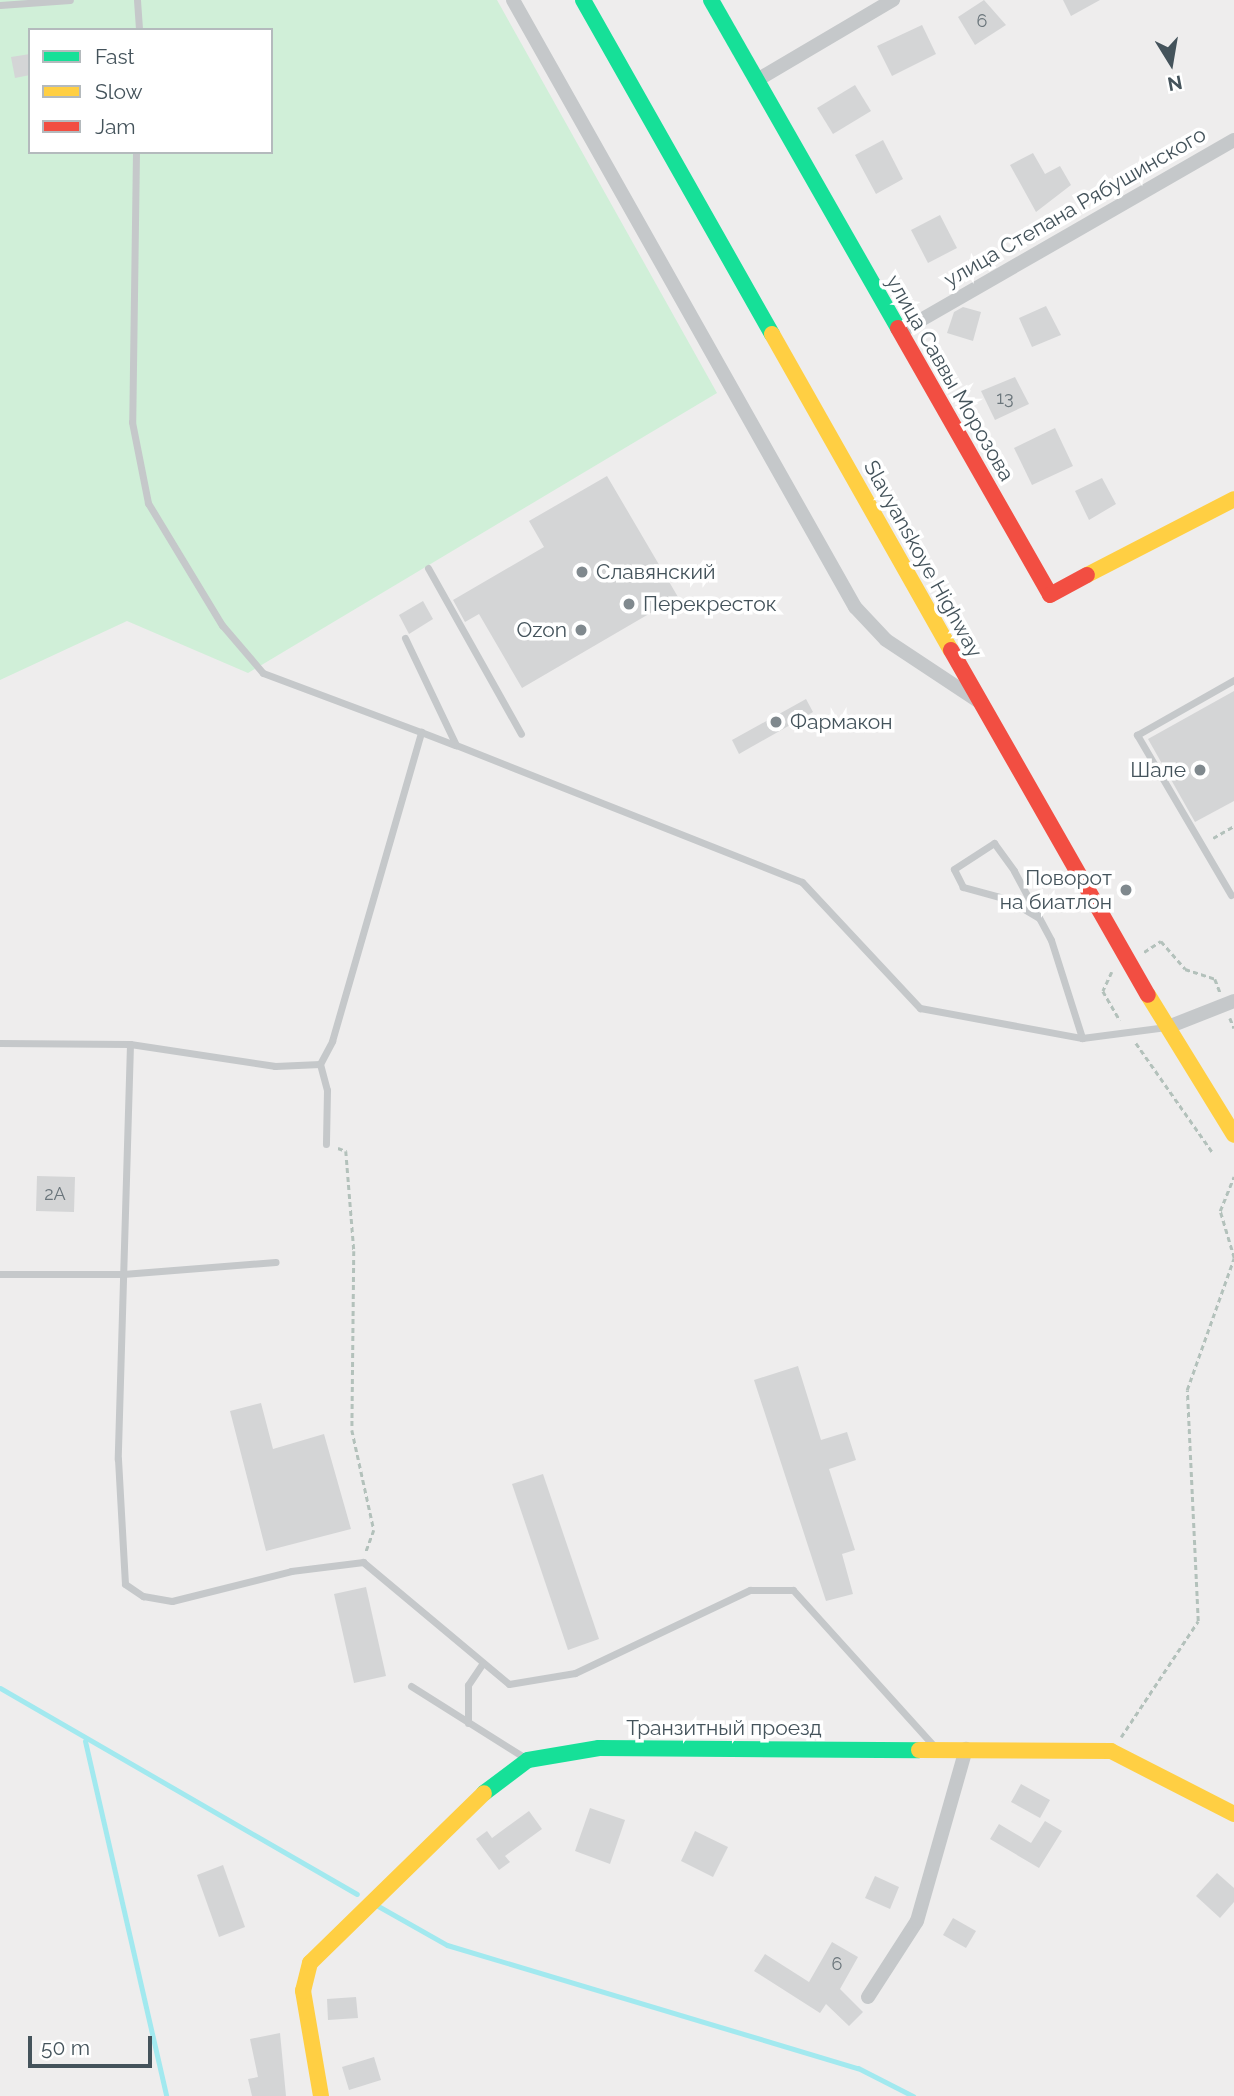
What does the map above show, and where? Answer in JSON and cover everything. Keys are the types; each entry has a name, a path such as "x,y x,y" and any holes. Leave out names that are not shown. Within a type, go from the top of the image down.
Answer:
{"street":[{"path":"513,0 855,607 886,640 978,701"},
{"name":"Slavyanskoye Highway","path":"583,0 978,701 1234,1135"},
{"name":"улица Саввы Морозова","path":"711,0 1050,595 1234,499"},
{"path":"757,80 892,0"},
{"name":"улица Степана Рябушинского","path":"900,332 1234,140"},
{"path":"1168,1027 1234,1001"},
{"name":"Транзитный проезд","path":"528,1760 598,1748 1111,1751 1234,1814"},
{"path":"867,1997 917,1921 967,1749"},
{"path":"321,2096 303,1991 310,1963 331,1938 528,1760"}],"lane":[{"path":"0,5 70,0"},
{"path":"126,0 137,2 139,28"},
{"path":"136,154 132,422 148,503 222,625 263,673 456,745 802,882 920,1008 1082,1038 1124,1037 1168,1027"},
{"path":"428,568 521,734"},
{"path":"405,638 456,745"},
{"path":"1233,895 1137,735 1234,680"},
{"path":"327,1144 327,1090 320,1064 332,1041 421,732"},
{"path":"1039,918 1007,899 963,887 954,869 994,843 1039,918 1082,1038"},
{"path":"0,1043 130,1044 275,1066 320,1064"},
{"path":"130,1044 118,1459 125,1584 143,1596 172,1601 291,1571 363,1562 509,1684 575,1673 750,1590 793,1590 939,1751"},
{"path":"0,1274 123,1274 276,1262"},
{"path":"468,1723 468,1685 482,1664"},
{"path":"411,1686 468,1723 513,1745 528,1760"}],"path":[{"path":"1202,845 1234,826"},
{"path":"1170,1096 1213,1153"},
{"path":"327,1144 346,1151 349,1192 352,1430 374,1530 363,1562"},
{"path":"1111,1751 1199,1621 1187,1390 1234,1258 1220,1211 1234,1177"}],"green space":[{"path":"0,0 497,0 717,393 248,673 127,621 0,680"}],"building":[{"path":"984,0 1006,25 975,45 958,17"},
{"path":"1063,0 1100,0 1071,16"},
{"path":"922,25 936,54 892,76 877,46"},
{"path":"28,54 28,75 15,78 11,57"},
{"path":"855,85 871,111 833,134 817,108"},
{"path":"883,140 903,179 876,194 855,155"},
{"path":"1033,153 1045,174 1060,166 1071,185 1036,212 1010,165"},
{"path":"940,215 957,248 928,263 911,230"},
{"path":"1046,306 1061,335 1032,347 1019,318"},
{"path":"963,307 981,312 973,341 947,333 954,312"},
{"path":"1015,377 1029,404 995,420 981,391"},
{"path":"1055,428 1073,466 1032,485 1014,448"},
{"name":"Славянский","path":"607,476 678,597 522,688 479,614 465,622 453,600 544,547 529,521"},
{"path":"1102,478 1116,504 1089,520 1075,491"},
{"path":"423,601 433,619 409,634 399,615"},
{"name":"Шале","path":"1234,691 1234,801 1195,822 1148,739"},
{"path":"806,699 813,712 739,754 732,740"},
{"path":"37,1176 75,1177 74,1212 36,1211"},
{"path":"798,1366 821,1440 847,1432 856,1460 829,1469 855,1550 842,1554 853,1594 826,1601 754,1380"},
{"path":"261,1403 273,1449 324,1434 351,1529 266,1551 230,1411"},
{"path":"543,1474 599,1639 568,1650 512,1484"},
{"path":"366,1587 386,1676 354,1683 334,1594"},
{"path":"1021,1784 1050,1800 1040,1818 1011,1802"},
{"path":"590,1808 625,1820 610,1864 575,1851"},
{"path":"529,1811 542,1829 505,1856 510,1862 499,1870 476,1839 487,1831 492,1838"},
{"path":"1045,1821 1062,1831 1039,1868 990,1839 999,1824 1031,1843"},
{"path":"695,1831 728,1847 713,1877 681,1861"},
{"path":"223,1865 245,1927 219,1937 197,1875"},
{"path":"1217,1873 1234,1888 1234,1902 1220,1918 1196,1896"},
{"path":"875,1876 899,1887 890,1909 865,1898"},
{"path":"953,1918 976,1931 966,1948 943,1935"},
{"path":"832,1942 858,1957 840,1989 863,2012 849,2026 826,2004 820,2013 754,1971 765,1954 809,1982"},
{"path":"356,1997 358,2018 328,2020 327,1999"},
{"path":"280,2033 286,2096 252,2096 248,2079 258,2077 250,2039"},
{"path":"374,2057 381,2080 349,2090 342,2067"}],"waterway":[{"path":"0,1688 357,1894"},
{"path":"85,1741 166,2096"},
{"path":"378,1906 447,1945 858,2068 913,2096"}],"traffic: fast":[{"path":"583,0 772,334"},
{"path":"711,0 898,328"},
{"path":"484,1793 528,1760 599,1748 919,1750"}],"traffic: slow":[{"path":"772,334 951,650"},
{"path":"1087,575 1234,499"},
{"path":"1148,995 1234,1135"},
{"path":"919,1750 1111,1751 1234,1814"},
{"path":"321,2096 303,1991 310,1963 484,1793"}],"traffic: jam":[{"path":"898,328 1050,595 1087,575"},
{"path":"951,650 1148,995"}],"place":[{"name":"Славянский","path":"582,572"},
{"name":"Перекресток","path":"629,604"},
{"name":"Ozon","path":"581,630"},
{"name":"Фармакон","path":"776,722"},
{"name":"Шале","path":"1200,770"},
{"name":"Поворот на биатлон","path":"1126,890"}]}
